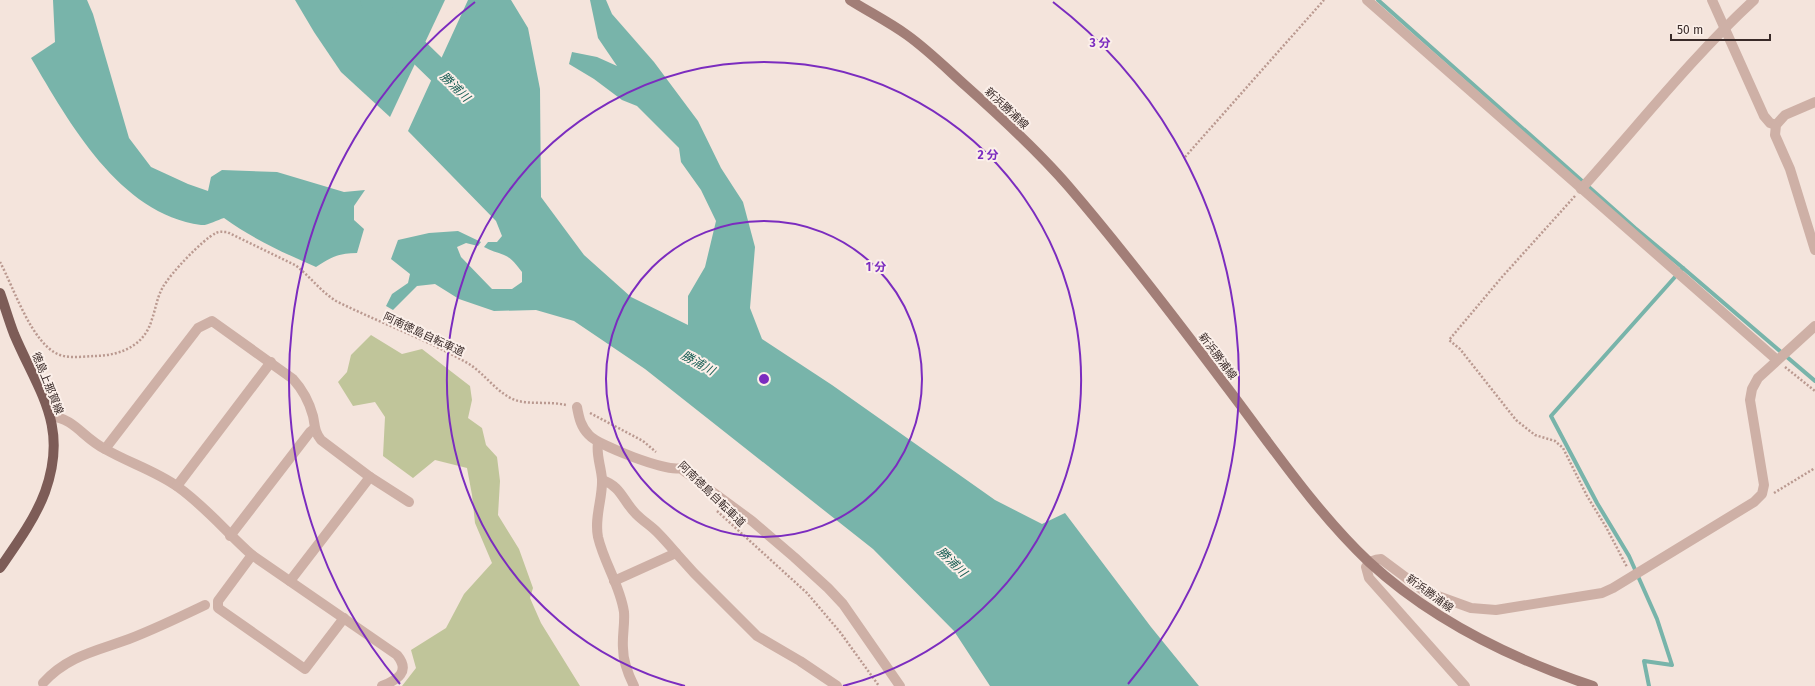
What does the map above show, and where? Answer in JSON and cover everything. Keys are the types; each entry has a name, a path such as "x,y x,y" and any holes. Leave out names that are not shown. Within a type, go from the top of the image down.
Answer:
{"main road":[{"name":"新浜勝浦線","path":"850,0 907,35 946,68 1025,140 1068,185 1127,257 1301,484 1337,527 1370,562 1420,603 1458,627 1501,651 1548,671 1593,686"},
{"name":"徳島上那賀線","path":"0,293 14,332 51,416 55,450 45,493 34,515 0,568"}],"street":[{"path":"1367,0 1777,360"},
{"path":"1712,0 1764,116 1770,123 1776,125"},
{"path":"1581,189 1725,27 1754,0"},
{"path":"1815,102 1785,115 1776,125 1775,135 1790,169 1815,250"},
{"path":"105,449 198,328 212,321 293,379 303,390 314,418 314,429 321,440 370,477 409,502"},
{"path":"1465,686 1369,578 1366,567 1370,562 1375,559 1380,559 1424,591 1471,608 1496,610 1602,593 1614,588 1754,502 1762,494 1764,485 1750,400 1752,389 1758,378 1815,326"},
{"path":"177,486 271,362"},
{"path":"577,407 581,424 589,435 598,443 618,452 675,470 680,468 752,521 794,556 843,604 900,686"},
{"path":"51,416 61,417 69,421 83,435 105,449 177,486 214,516 230,536 252,555 397,655 402,661 403,669 399,678 382,686"},
{"path":"230,536 310,432 314,429"},
{"path":"598,443 597,450 602,480 597,517 598,535 619,592 624,612 622,648 624,662 634,686"},
{"path":"290,581 370,477"},
{"path":"602,480 611,483 622,494 637,515 657,532 694,574 757,636 800,661 837,686"},
{"path":"614,581 676,553"},
{"path":"252,555 218,601 218,608 305,669 344,618"},
{"path":"43,685 61,665 103,647 128,639 205,606"}],"path":[{"path":"1185,157 1324,0"},
{"path":"1581,189 1502,277 1449,340 1460,349 1516,420 1535,435 1555,441 1563,448 1587,496 1620,551 1632,576"},
{"name":"阿南徳島自転車道","path":"0,262 28,321 39,338 51,350 60,355 72,357 108,356 122,352 141,341 152,321 163,287 173,274 208,238 215,233 228,232 295,265 304,271 326,295 336,302 417,337 471,366 507,397 517,401 556,403 577,407 601,417 644,441 659,455"},
{"path":"1777,360 1815,391"},
{"path":"1762,494 1772,494 1815,468"},
{"name":"阿南徳島自転車道","path":"713,507 807,593 829,618 879,686"}],"green space":[{"path":"371,335 402,354 422,349 470,386 472,400 468,418 482,428 486,445 497,457 500,481 498,515 519,549 533,588 530,598 541,623 580,686 402,686 416,668 411,650 446,628 464,594 492,563 475,523 467,468 435,460 413,478 383,456 385,417 375,402 353,406 338,382 347,372 351,355"}],"water":[{"path":"53,0 87,0 93,14 129,138 151,167 188,184 208,191 211,177 222,170 277,172 344,192 365,190 354,206 354,220 364,229 357,253 335,256 316,267 257,239 224,218 209,224 201,225 172,217 145,203 121,184 80,136 62,110 31,58 55,42"},
{"path":"295,0 445,0 390,117 341,72 314,32"},
{"path":"468,0 511,0 528,28 540,89 541,197 584,255 631,297 688,325 688,296 705,267 716,221 701,190 681,162 679,148 637,106 622,100 594,79 569,64 572,52 597,57 617,66 598,38 590,0 606,0 612,14 654,62 698,121 721,168 743,202 755,247 750,308 762,339 832,385 995,500 1042,524 1065,513 1151,627 1199,686 990,686 954,631 873,549 645,369 574,321 536,310 494,311 459,299 435,284 417,286 393,310 386,306 392,294 408,283 410,274 391,259 398,240 429,233 458,231 481,242 478,246 466,243 457,247 461,257 492,289 512,289 522,282 522,272 512,260 507,256 484,247 488,242 497,242 502,236 496,221 408,131"}],"waterway":[{"name":"勝浦川","path":"372,0 390,24 460,92"},
{"path":"1378,0 1635,228 1683,268 1551,416 1597,503 1629,556 1657,619 1672,665 1644,661 1649,686"},
{"path":"1683,268 1815,381"}]}
